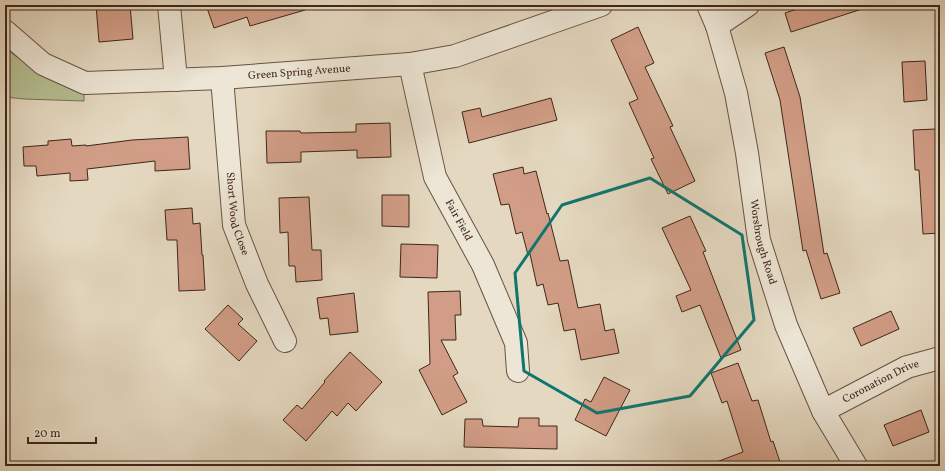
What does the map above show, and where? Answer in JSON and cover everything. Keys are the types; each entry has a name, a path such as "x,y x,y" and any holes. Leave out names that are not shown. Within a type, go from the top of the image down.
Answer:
{"street":[{"path":"169,5 176,80"},
{"name":"Green Spring Avenue","path":"5,31 43,64 85,83 222,78 410,64 455,56 601,5"},
{"name":"Worsbrough Road","path":"708,5 717,26 737,101 747,153 759,240 786,326 823,411 856,466"},
{"path":"717,26 748,5"},
{"name":"Fair Field","path":"410,64 434,177 483,265 516,343 518,371"},
{"name":"Short Wood Close","path":"222,78 234,225 257,284 285,341"},
{"name":"Coronation Drive","path":"823,411 907,367 940,358"}],"highlighted area":[{"path":"650,178 742,235 754,320 690,396 597,413 524,371 515,273 562,205"}],"green space":[{"path":"10,52 44,76 84,93 84,101 5,97 5,53"}],"building":[{"path":"96,5 130,5 133,39 99,42"},
{"path":"206,5 304,5 305,10 250,26 247,17 214,28"},
{"path":"809,5 861,5 862,9 791,32 785,13"},
{"path":"638,27 654,63 645,67 673,126 670,127 695,181 668,194 651,159 654,158 629,103 638,99 611,40"},
{"path":"784,47 800,97 824,254 827,253 840,293 821,299 806,250 803,251 780,100 765,53"},
{"path":"925,61 927,100 904,102 902,62"},
{"path":"551,98 557,120 469,143 462,112 480,108 482,117"},
{"path":"390,123 391,157 357,158 357,150 301,152 301,162 267,163 266,131 300,131 301,133 356,132 356,124"},
{"path":"936,129 940,190 940,233 923,234 919,170 915,170 913,130"},
{"path":"188,137 190,169 155,171 155,161 87,169 88,180 70,181 70,173 37,176 36,166 24,166 23,147 48,145 48,141 71,139 72,146 86,146 132,140"},
{"path":"523,167 524,174 536,171 560,261 568,260 578,308 600,304 605,331 614,329 619,353 581,360 575,329 564,331 558,303 548,305 543,284 537,286 530,254 528,255 522,232 516,234 509,204 501,205 493,174"},
{"path":"382,195 409,195 409,227 382,226"},
{"path":"309,197 312,250 321,250 322,280 296,282 295,266 289,266 288,232 280,233 279,198"},
{"path":"192,208 193,224 200,223 205,290 179,291 177,240 167,240 165,210"},
{"path":"690,216 706,251 703,252 741,350 721,358 700,305 682,312 676,296 691,290 662,228"},
{"path":"401,244 438,245 437,278 400,277"},
{"path":"460,291 461,315 455,315 456,340 441,340 458,373 453,376 467,402 442,415 419,370 430,364 428,292"},
{"path":"354,293 358,332 330,335 328,318 320,319 317,298"},
{"path":"228,305 243,319 238,324 257,341 239,361 205,329"},
{"path":"891,311 899,329 861,346 853,328"},
{"path":"350,352 382,382 356,411 348,403 337,416 332,411 306,441 283,420 297,405 302,409 325,382 324,381"},
{"path":"738,363 752,401 758,400 771,442 773,441 780,462 769,466 711,466 711,464 743,452 727,401 722,403 711,373"},
{"path":"604,377 630,390 606,436 575,420 585,399 591,402"},
{"path":"921,410 929,432 893,446 884,425"},
{"path":"519,418 539,418 539,426 557,426 557,449 464,447 465,419 482,419 483,426 518,427"}]}
